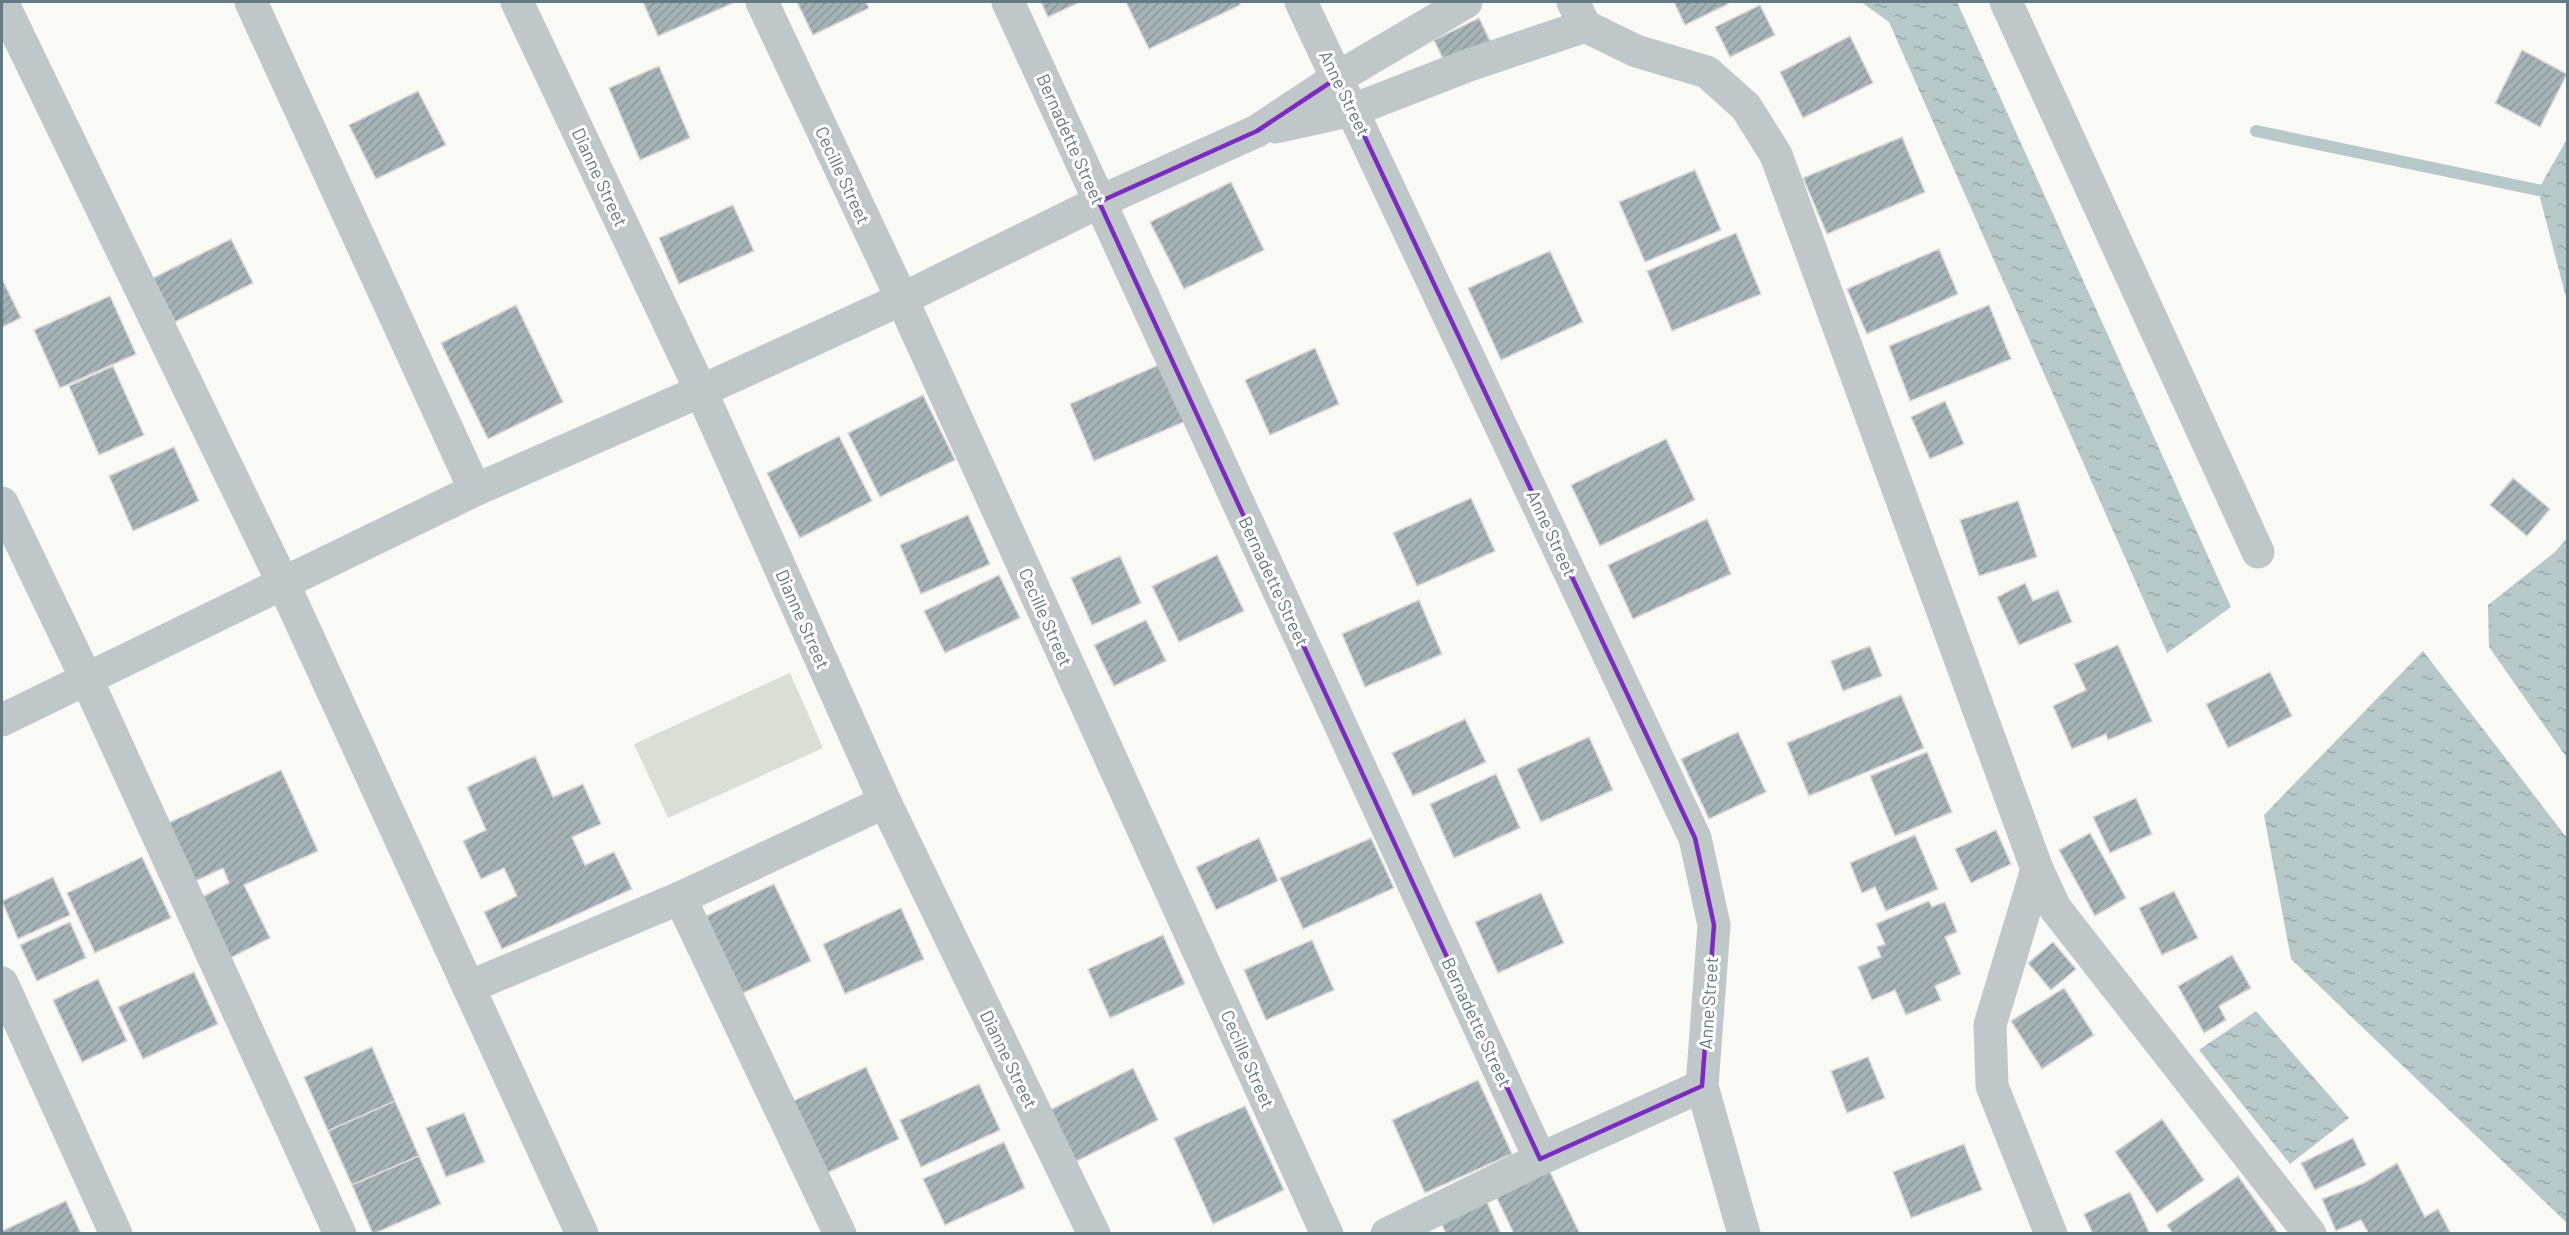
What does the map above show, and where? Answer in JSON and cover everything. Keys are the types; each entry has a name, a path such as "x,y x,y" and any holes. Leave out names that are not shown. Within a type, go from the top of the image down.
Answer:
{"street":[{"path":"2,2 283,583 582,1233"},
{"path":"251,2 475,490"},
{"name":"Dianne Street","path":"517,2 701,391 885,802 1094,1233"},
{"name":"Cecille Street","path":"762,2 902,299 1327,1233"},
{"name":"Bernadette Street","path":"1008,2 1540,1159"},
{"name":"Anne Street","path":"1301,2 1695,838 1714,925 1702,1086 1719,1153 1744,1233"},
{"path":"2,720 475,490 701,391 902,299 1099,202 1257,131 1337,78 1466,2"},
{"path":"2006,2 2258,552"},
{"path":"1257,131 1353,110 1469,65 1579,14 1636,51 1707,72 1746,107 1776,155 2037,869 2055,908 2310,1233"},
{"path":"2,503 87,680 340,1233"},
{"path":"469,987 680,898 885,802"},
{"path":"2037,869 1990,1025 1991,1066 1992,1086 2051,1233"},
{"path":"680,898 840,1233"},
{"path":"2,983 116,1233"},
{"path":"1388,1233 1540,1159 1702,1086"}],"highlighted area":[{"path":"1337,78 1695,838 1714,925 1702,1086 1540,1159 1099,202 1257,131"}],"shaded area":[{"path":"790,673 823,748 668,818 634,744"}],"water":[{"path":"1861,2 1957,2 2231,607 2167,653 1889,22"},
{"path":"2567,139 2567,301 2538,190"},
{"path":"2567,538 2567,758 2489,647 2488,605 2555,552"},
{"path":"2423,651 2567,838 2567,1223 2291,959 2264,815"},
{"path":"2256,1011 2349,1118 2290,1164 2199,1050"}],"building":[{"path":"643,2 732,2 733,3 658,36"},
{"path":"797,2 866,2 869,8 813,35"},
{"path":"1041,2 1080,2 1048,17"},
{"path":"1126,2 1239,2 1240,5 1149,49"},
{"path":"1674,2 1726,2 1728,4 1685,25"},
{"path":"1760,5 1775,35 1730,57 1715,27"},
{"path":"1479,18 1493,47 1448,69 1434,40"},
{"path":"1850,36 1873,83 1803,118 1780,72"},
{"path":"2522,50 2567,74 2540,127 2495,103"},
{"path":"659,66 690,138 640,160 609,88"},
{"path":"418,91 446,145 376,179 349,125"},
{"path":"1902,137 1925,192 1827,234 1803,178"},
{"path":"1695,170 1721,230 1645,262 1619,202"},
{"path":"1231,182 1264,250 1184,289 1150,222"},
{"path":"733,205 754,251 679,284 659,238"},
{"path":"1736,233 1761,294 1672,331 1647,271"},
{"path":"231,239 253,283 175,322 153,278"},
{"path":"1939,249 1958,294 1867,334 1847,289"},
{"path":"1550,251 1583,322 1501,360 1468,288"},
{"path":"2,279 21,318 2,327"},
{"path":"110,296 136,354 60,388 34,330"},
{"path":"516,305 563,402 488,439 441,343"},
{"path":"1989,305 2011,359 1910,401 1889,346"},
{"path":"1315,348 1339,404 1270,435 1245,380"},
{"path":"1163,363 1188,420 1094,461 1070,404"},
{"path":"113,366 144,435 99,455 69,386"},
{"path":"923,395 955,460 880,497 848,433"},
{"path":"1945,401 1964,444 1930,459 1911,417"},
{"path":"839,436 872,501 800,538 767,473"},
{"path":"1666,439 1695,500 1600,546 1571,485"},
{"path":"174,447 199,501 133,531 109,476"},
{"path":"2513,478 2550,509 2527,536 2490,505"},
{"path":"1471,498 1495,551 1417,586 1393,533"},
{"path":"2018,501 2037,557 1979,576 1960,520"},
{"path":"968,515 990,564 921,594 900,545"},
{"path":"1707,519 1731,574 1633,619 1608,565"},
{"path":"1217,555 1244,611 1179,642 1152,586"},
{"path":"1120,556 1141,603 1092,625 1071,578"},
{"path":"999,575 1020,618 945,653 924,611"},
{"path":"2025,583 2033,601 2058,590 2072,622 2019,645 1997,597"},
{"path":"1419,600 1442,654 1365,687 1342,634"},
{"path":"1146,620 1166,661 1114,686 1094,645"},
{"path":"2118,645 2152,721 2108,740 2106,734 2072,749 2053,706 2086,690 2074,664"},
{"path":"1870,646 1882,676 1843,691 1831,661"},
{"path":"2270,672 2292,716 2228,748 2206,704"},
{"path":"1901,695 1924,748 1809,796 1787,743"},
{"path":"1465,719 1486,762 1413,796 1392,753"},
{"path":"1738,732 1766,792 1709,819 1681,759"},
{"path":"1589,737 1613,790 1541,822 1517,769"},
{"path":"1927,752 1952,812 1895,836 1870,776"},
{"path":"535,756 553,797 583,784 601,824 572,837 585,865 614,852 632,889 502,949 484,912 517,896 504,868 481,879 463,841 486,830 467,787"},
{"path":"281,770 318,851 244,885 270,938 226,960 196,900 229,883 223,868 191,883 164,825"},
{"path":"1496,774 1520,828 1454,858 1430,804"},
{"path":"2136,798 2152,834 2110,853 2093,817"},
{"path":"1996,830 2011,864 1971,883 1955,849"},
{"path":"2090,833 2126,898 2095,916 2059,850"},
{"path":"1915,835 1938,889 1886,911 1875,887 1862,893 1850,863"},
{"path":"1259,838 1278,881 1216,910 1196,867"},
{"path":"1371,838 1394,888 1303,929 1280,878"},
{"path":"142,857 171,918 95,953 67,893"},
{"path":"53,877 70,915 18,939 2,901"},
{"path":"774,884 811,961 741,994 704,917"},
{"path":"2174,891 2198,938 2162,955 2139,908"},
{"path":"1541,893 1564,943 1498,973 1475,922"},
{"path":"1929,901 1932,907 1945,902 1957,932 1945,937 1961,974 1935,986 1941,1000 1906,1015 1895,990 1872,1000 1858,967 1881,957 1877,947 1885,944 1876,924"},
{"path":"901,908 924,959 845,994 823,944"},
{"path":"70,922 86,958 37,981 20,945"},
{"path":"1163,935 1185,984 1110,1018 1088,969"},
{"path":"1312,940 1334,990 1266,1020 1244,970"},
{"path":"2053,942 2076,969 2051,990 2028,963"},
{"path":"2232,955 2251,988 2219,1006 2226,1020 2204,1033 2178,986"},
{"path":"194,972 218,1024 143,1059 118,1007"},
{"path":"98,979 127,1041 82,1062 53,1000"},
{"path":"2064,988 2094,1035 2042,1069 2011,1021"},
{"path":"372,1047 395,1101 328,1131 304,1077"},
{"path":"1868,1057 1885,1098 1847,1113 1831,1071"},
{"path":"866,1067 899,1139 827,1173 793,1101"},
{"path":"1133,1068 1158,1120 1071,1164 1046,1112"},
{"path":"1478,1080 1512,1154 1425,1193 1392,1120"},
{"path":"979,1084 1000,1130 921,1167 900,1120"},
{"path":"395,1101 419,1156 352,1185 328,1131"},
{"path":"1245,1106 1284,1190 1213,1224 1174,1138"},
{"path":"464,1113 485,1162 446,1177 426,1128"},
{"path":"2162,1119 2204,1180 2157,1213 2115,1152"},
{"path":"2353,1138 2366,1165 2315,1190 2301,1163"},
{"path":"1004,1142 1025,1188 945,1225 923,1179"},
{"path":"1964,1144 1982,1190 1911,1218 1893,1172"},
{"path":"419,1156 441,1204 373,1234 352,1185"},
{"path":"2397,1163 2425,1217 2438,1209 2451,1234 2369,1234 2361,1220 2336,1231 2322,1199 2364,1183"},
{"path":"1548,1168 1580,1234 1514,1234 1495,1194"},
{"path":"2238,1176 2279,1234 2173,1234 2167,1225"},
{"path":"2130,1192 2150,1234 2093,1234 2084,1214"},
{"path":"1486,1200 1501,1234 1446,1234 1440,1220"},
{"path":"66,1201 81,1234 2,1234 2,1231"}],"waterway":[{"path":"2256,131 2538,190"}]}
